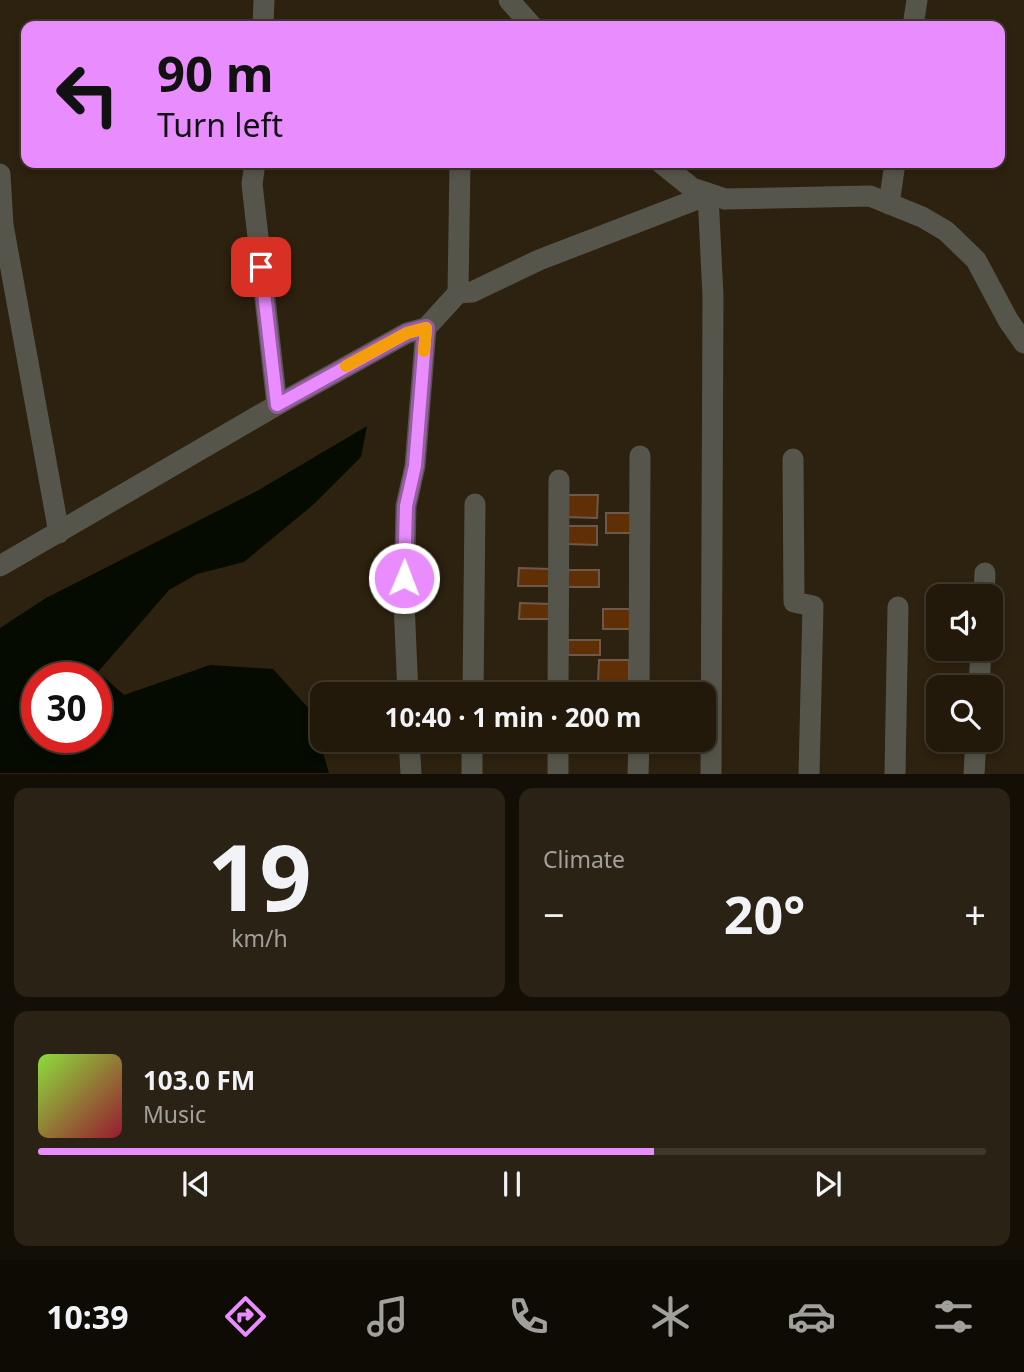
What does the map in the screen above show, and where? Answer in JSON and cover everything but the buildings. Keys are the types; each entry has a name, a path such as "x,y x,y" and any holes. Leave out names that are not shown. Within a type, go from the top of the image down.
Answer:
{"street":[{"path":"262,21 264,0"},
{"path":"509,0 528,21"},
{"path":"915,21 917,0"},
{"path":"255,168 252,184 277,405"},
{"path":"0,566 277,405 407,333 426,328 458,293 460,168"},
{"path":"666,168 692,188 724,200 870,196 946,231 976,260 1016,320 1024,343"},
{"path":"889,204 894,168"},
{"path":"0,174 2,225 59,533"},
{"path":"458,293 472,292 540,260 708,195"},
{"path":"708,195 713,296 711,774"},
{"path":"407,682 404,602 406,506 415,466 426,328"},
{"path":"639,682 640,456"},
{"path":"793,458 794,602 813,606 809,774"},
{"path":"558,480 558,682"},
{"path":"473,682 475,505"},
{"path":"985,573 985,584"},
{"path":"895,774 898,607"},
{"path":"410,752 411,774"},
{"path":"472,752 472,774"},
{"path":"558,752 558,774"},
{"path":"638,774 639,752"},
{"path":"974,774 975,752"}],"shaded area":[{"path":"367,426 361,457 314,504 244,562 197,574 169,590 107,662 21,662 21,753 112,753 112,684 124,695 210,665 273,669 310,710 310,752 323,752 329,773 0,773 0,628 46,598 257,491"}],"slow traffic":[{"path":"346,366 407,333 426,328 424,351"}],"route":[{"path":"261,267 277,405 407,333 426,328 415,466 406,506 404,578"}]}
